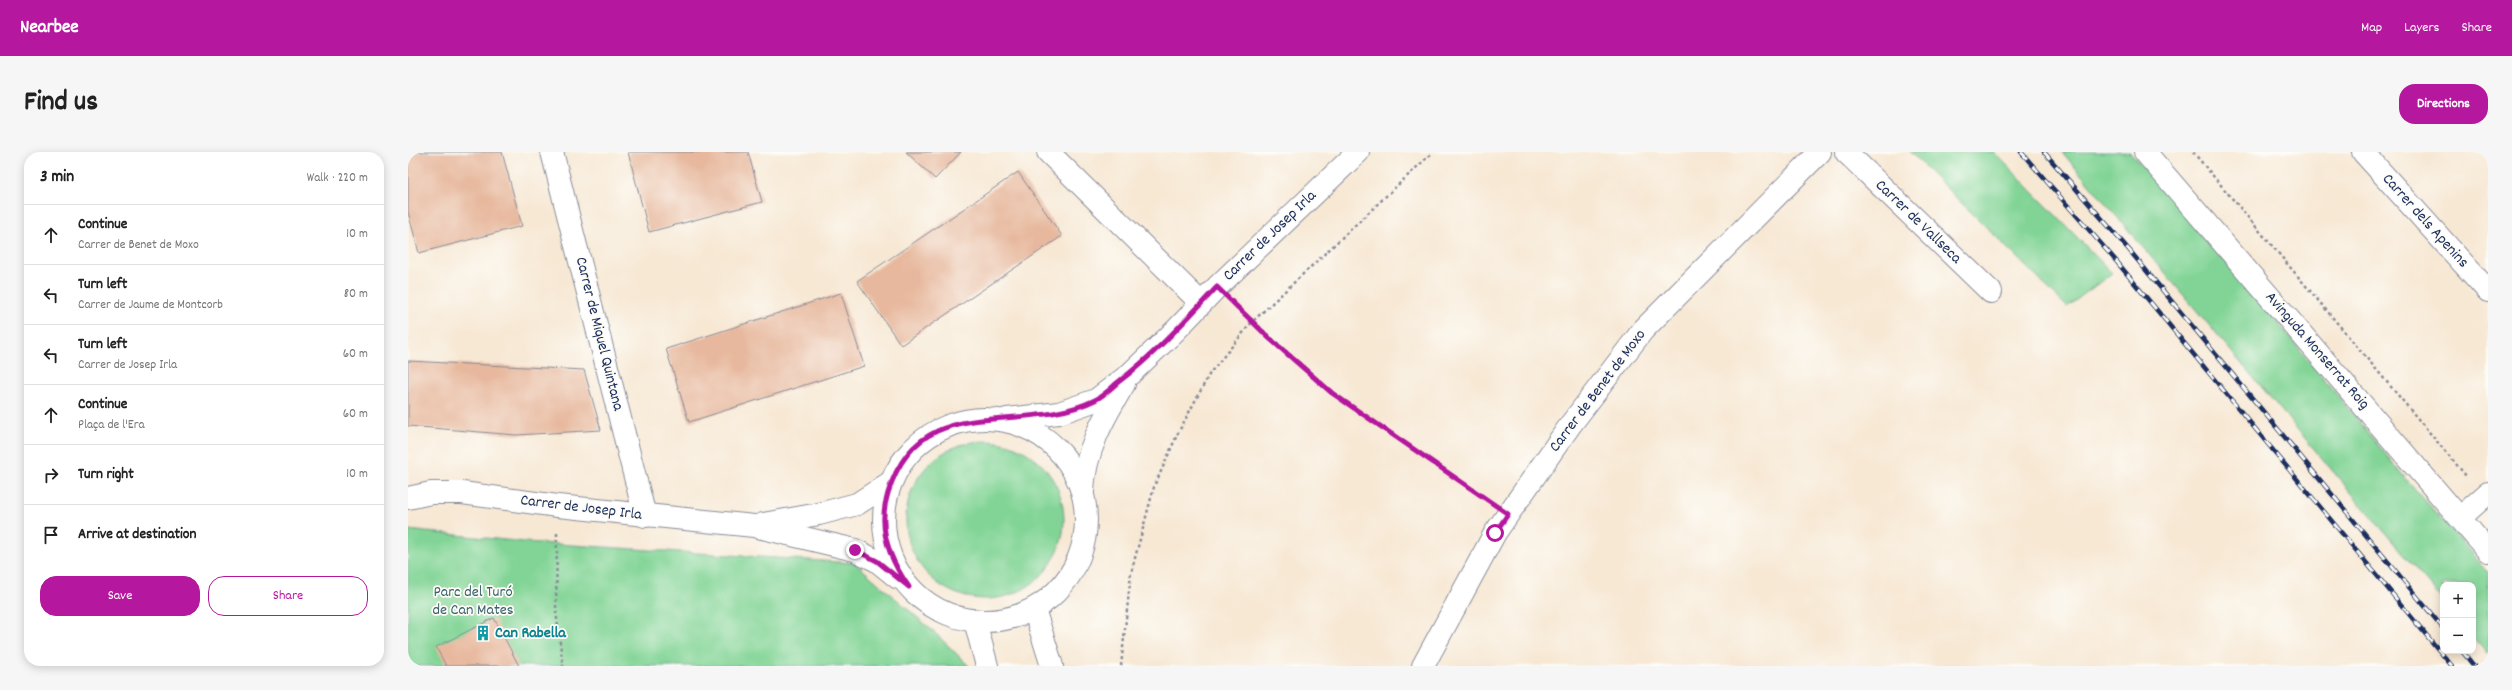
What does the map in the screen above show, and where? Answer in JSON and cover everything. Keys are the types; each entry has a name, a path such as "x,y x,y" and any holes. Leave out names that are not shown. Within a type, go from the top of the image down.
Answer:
{"street":[{"name":"Carrer de Miquel Quintana","path":"552,152 645,516"},
{"path":"1048,152 1201,304"},
{"name":"Carrer de Josep Irla","path":"1000,420 1060,413 1096,400 1130,374 1217,287 1358,152"},
{"name":"Carrer de Benet de Moxo","path":"1423,666 1495,533 1571,424 1643,330 1820,152"},
{"name":"Carrer de Vallseca","path":"1846,152 1990,292"},
{"name":"Avinguda Monserrat Roig","path":"2145,152 2488,550"},
{"name":"Carrer dels Apenins","path":"2363,152 2488,290"},
{"path":"754,526 855,550 877,561 928,603 944,612 974,621 995,621 1034,609 1050,598 1075,568 1082,550 1086,532 1083,493 1084,474 1092,447 1104,417 1130,374"},
{"path":"909,587 890,555 885,537 885,500 891,482 905,458 925,438 942,428 962,421 981,419 1000,420 1019,424 1053,444 1066,458 1077,476 1083,493"},
{"path":"754,526 819,514 857,504 891,482"},
{"name":"Carrer de Josep Irla","path":"408,498 431,493 462,493 645,516 754,526"},
{"path":"2461,517 2486,495"},
{"path":"1034,609 1052,666"},
{"path":"974,621 987,666"}],"path":[{"path":"1121,666 1131,573 1154,487 1177,435 1210,372 1252,322 1433,152"},
{"path":"2193,152 2486,495"},
{"path":"1217,287 1252,322 1332,393 1508,514"},
{"path":"558,506 556,611 563,666"}],"green space":[{"path":"1910,152 1994,152 2112,273 2067,307"},
{"path":"2062,152 2130,152 2197,224 2401,473 2488,572 2488,655 2476,641 2476,582 2440,582 2440,597"},
{"path":"993,441 1008,444 1022,450 1041,464 1051,476 1061,497 1064,520 1061,543 1051,564 1041,576 1029,586 1008,596 993,599 977,599 962,596 941,586 929,576 919,564 909,543 907,535 906,512 909,497 919,476 929,464 941,454 962,444 970,442"},
{"name":"Parc del Turó de Can Mates","path":"408,530 525,542 855,563 934,632 969,666 408,666"}],"building":[{"path":"408,152 502,152 522,226 419,253 408,212"},
{"path":"628,152 748,152 762,202 649,232"},
{"path":"906,152 961,152 935,179"},
{"path":"1018,172 1062,236 901,345 857,281"},
{"path":"841,293 864,366 689,422 666,349"},
{"path":"408,361 584,370 601,430 516,435 408,426"},
{"name":"Can Rabella","path":"494,618 519,666 446,666 436,647"}],"railway":[{"path":"2021,152 2117,262 2452,666"},
{"path":"2044,152 2130,251 2440,624"},
{"path":"2464,654 2474,666"}],"place":[{"name":"Can Rabella","path":"483,633"}],"route":[{"path":"855,550 877,561 909,587 898,572 890,555 885,537 885,500 891,482 905,458 925,438 942,428 962,421 981,419 1000,420 1060,413 1096,400 1130,374 1176,330 1217,287 1268,337 1332,393 1384,431 1508,514 1495,533"}]}
